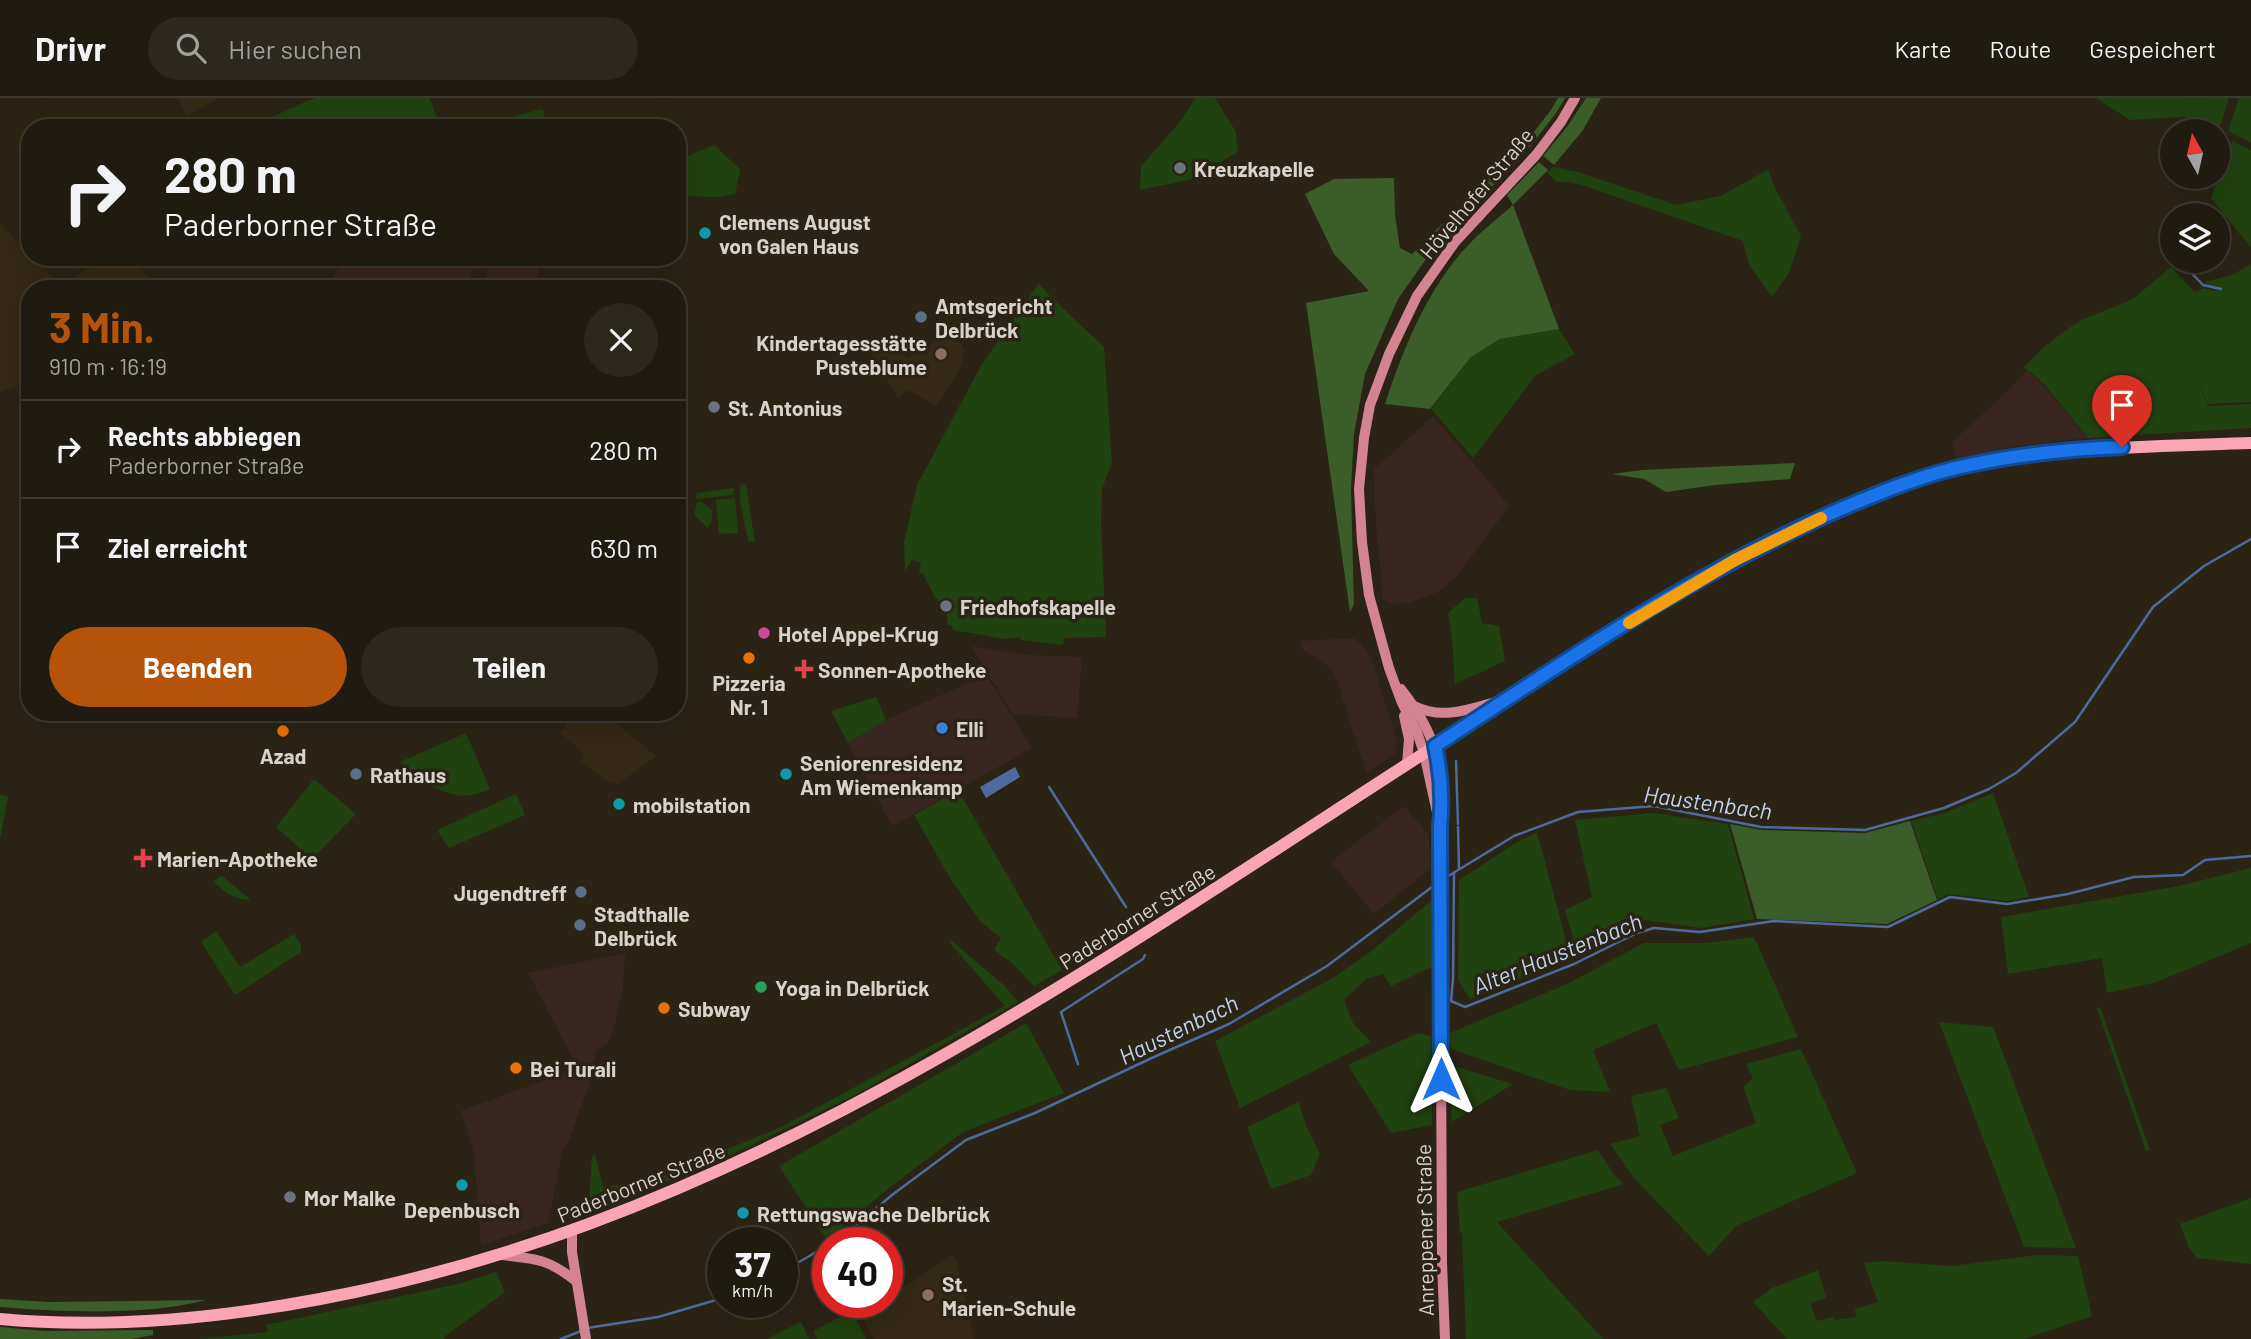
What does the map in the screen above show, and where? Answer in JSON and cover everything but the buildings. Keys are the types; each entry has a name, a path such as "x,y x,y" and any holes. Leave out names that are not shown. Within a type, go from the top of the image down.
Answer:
{"main road":[{"name":"Hövelhofer Straße","path":"1429,749 1402,703 1371,604 1362,542 1359,489 1370,405 1389,355 1417,296 1455,242 1536,155 1575,98"},
{"name":"Paderborner Straße","path":"0,1319 103,1323 160,1321 226,1314 354,1293 417,1279 572,1232 727,1168 934,1062 1097,965 1429,749 1673,596 1796,529 1880,492 1973,464 2096,448 2251,443"},
{"name":"Hövelhofer Straße","path":"1393,679 1430,732 1429,749"},
{"path":"1414,706 1446,714 1509,698"},
{"path":"1402,703 1409,739 1407,764"},
{"name":"Anreppener Straße","path":"1429,749 1440,826 1442,1264 1445,1339"},
{"path":"572,1232 572,1252 585,1338"},
{"path":"502,1255 545,1262 558,1267 576,1281"}],"shaded area":[{"path":"178,98 219,98 187,116"},
{"path":"0,223 21,244 21,266 42,266 55,280 21,280 21,384 0,392"},
{"path":"91,266 139,266 152,280 72,280"},
{"path":"342,266 473,266 470,280 332,280"},
{"path":"488,266 539,266 538,280 486,280"},
{"path":"953,330 965,351 960,368 937,406 908,390 898,398 866,347 890,333 907,359"},
{"path":"2027,370 2045,387 2087,438 2016,446 1957,459 1952,442"},
{"path":"1433,416 1509,506 1457,576 1438,592 1409,602 1392,604 1383,599 1374,470"},
{"path":"1353,638 1361,643 1371,657 1397,741 1395,753 1367,773 1333,669 1303,650 1300,641"},
{"path":"971,646 1027,655 1082,657 1077,718 1013,714"},
{"path":"986,675 1032,748 892,826 848,743 886,720"},
{"path":"566,721 613,721 656,756 618,784 607,781 581,761 585,754 560,733 566,726"},
{"path":"1404,806 1428,834 1431,868 1374,914 1331,862"},
{"path":"625,953 623,988 614,1029 607,1044 596,1050 593,1074 569,1140 563,1149 548,1223 481,1245 474,1153 461,1111 576,1069 574,1060 528,973"},
{"name":"St. Marien-Schule","path":"952,1255 957,1263 974,1339 874,1339 863,1318 903,1318 903,1287"}],"green space":[{"path":"429,98 438,119 268,119 309,100"},
{"path":"1196,98 1215,98 1236,132 1238,152 1188,180 1140,190 1141,166 1179,123"},
{"path":"1558,98 1565,98 1532,144 1431,252 1398,299 1365,374 1354,434 1351,489 1354,604 1350,612 1306,303 1369,291 1334,254 1305,194 1334,179 1394,178 1395,215 1400,248 1412,254 1527,141"},
{"path":"1586,98 1601,98 1583,130 1554,165 1543,156"},
{"path":"2096,98 2229,98 2222,119 2184,117 2130,120"},
{"path":"2239,98 2251,98 2251,143 2230,132"},
{"path":"543,109 545,119 515,119 514,116"},
{"path":"2232,141 2251,150 2251,248 2230,222 2230,203 2215,203 2211,198 2214,189 2230,189"},
{"path":"714,145 740,169 735,194 718,197 686,196 686,156"},
{"path":"1539,162 1548,170 1513,205 1507,195"},
{"path":"1553,167 1578,172 1676,205 1720,196 1768,170 1801,236 1789,273 1772,297 1749,265 1743,241 1585,186 1557,182 1547,173"},
{"path":"1513,205 1559,329 1500,339 1471,357 1430,409 1385,404 1407,344 1436,287 1467,246"},
{"path":"2251,264 2251,402 2208,404 2197,380 2208,406 2251,404 2251,428 2088,438 2045,385 2024,367 2044,347 2081,320 2133,299 2164,273 2177,273 2195,292 2204,288 2216,291 2217,288 2205,282 2234,274"},
{"path":"1039,283 1104,347 1112,463 1102,489 1106,637 1064,638 1063,645 1021,640 1020,637 1005,639 953,630 952,626 948,625 946,613 941,614 938,599 923,574 919,573 921,562 912,560 905,571 904,543 917,485 982,364"},
{"path":"1559,329 1575,354 1536,375 1473,458 1431,409 1471,357 1500,339"},
{"path":"1795,463 1790,479 1666,492 1644,479 1612,474 1642,470"},
{"path":"746,484 755,542 748,541 740,501 740,485"},
{"path":"734,488 733,495 695,499 697,493"},
{"path":"735,498 738,533 719,534 716,500"},
{"path":"697,502 702,502 712,510 712,520 708,528 694,515"},
{"path":"1465,598 1477,598 1482,623 1499,626 1505,661 1455,684 1448,613"},
{"path":"876,697 886,720 848,743 831,711"},
{"path":"466,733 490,789 466,796 457,795 410,780 400,762"},
{"path":"314,779 356,814 312,859 276,827"},
{"path":"958,790 1062,970 1034,986 1012,963 994,950 1001,938 980,921 950,878 914,815"},
{"path":"1993,793 2029,897 2007,901 1949,894 1938,899 1911,821 1945,813"},
{"path":"0,794 8,797 0,840"},
{"path":"516,794 525,815 449,848 437,830"},
{"path":"1653,813 1728,824 1754,919 1701,928 1645,920 1577,952 1565,910 1592,897 1575,820"},
{"path":"1910,821 1937,900 1887,924 1757,919 1730,824 1761,830 1865,833"},
{"path":"1537,832 1571,959 1470,999 1458,980 1459,880"},
{"path":"2251,868 2251,943 2154,983 2107,993 2102,958 2008,974 2001,917 2179,886"},
{"path":"221,875 251,900 235,897 222,889 214,882"},
{"path":"1433,899 1432,967 1391,986 1383,974 1366,979 1344,1000 1353,1023 1371,1042 1240,1108 1215,1041 1331,979 1369,953"},
{"path":"216,931 240,967 294,934 301,945 301,952 235,995 201,942"},
{"path":"1754,937 1798,1037 1679,1070 1656,1023 1593,1050 1610,1092 1570,1090 1451,1049 1450,1033 1567,984 1644,943 1705,943"},
{"path":"952,941 1005,986 1018,1002 853,1096 733,1154 598,1210 589,1203 592,1156 595,1155 603,1187 651,1181 781,1127 1005,1006 950,943"},
{"path":"2100,1007 2150,1150 2146,1151 2097,1008"},
{"path":"1939,1022 1993,1027 2076,1248 2024,1247"},
{"path":"1026,1023 1064,1093 963,1132 842,1227 819,1227 779,1166"},
{"path":"1418,1033 1431,1036 1432,1125 1391,1133 1348,1065"},
{"path":"1801,1049 1857,1173 1736,1226 1709,1256 1634,1178 1610,1144 1640,1136 1631,1096 1666,1088 1679,1118 1660,1125 1673,1156 1756,1123 1743,1087 1753,1078 1746,1064"},
{"path":"1457,1067 1513,1084 1452,1122 1450,1070"},
{"path":"1299,1102 1305,1123 1320,1154 1311,1175 1271,1189 1247,1127"},
{"path":"1598,1150 1615,1176 1624,1184 1497,1222 1603,1339 1466,1339 1462,1233 1457,1192"},
{"path":"2251,1198 2251,1264 2197,1258 2189,1248 2180,1224"},
{"path":"2038,1255 2078,1256 2092,1316 2025,1339 1787,1339 1753,1302 1772,1288 1818,1270 1826,1298 1810,1303 1817,1321 1833,1317 1834,1320 1856,1317 1855,1309 1878,1302 1864,1263 1882,1261 1952,1266"},
{"path":"496,1272 505,1292 444,1337 445,1339 199,1339 268,1332 266,1325 458,1284"},
{"path":"0,1299 49,1302 206,1300 157,1309 104,1311 0,1307"},
{"path":"838,1318 856,1318 866,1339 817,1339 813,1331"},
{"path":"801,1322 809,1339 767,1339"},
{"path":"0,1327 45,1331 153,1330 153,1335 131,1339 0,1339"}],"water":[{"path":"1015,767 1020,777 986,798 980,787"}],"waterway":[{"path":"2192,273 2203,285 2221,289"},
{"name":"Haustenbach","path":"1445,878 1514,836 1578,812 1654,806 1761,827 1865,830 1944,808 1989,789 2016,773 2075,722 2153,607 2204,566 2251,539"},
{"path":"1456,761 1458,824"},
{"path":"1049,787 1126,907"},
{"path":"1458,827 1459,868"},
{"name":"Alter Haustenbach","path":"1454,873 1451,1001 1465,1007 1574,964 1637,933 1654,928 1700,932 1774,921 1888,927 1950,897 2007,904 2068,894 2134,877 2183,875 2205,860 2251,856"},
{"name":"Haustenbach","path":"854,1227 966,1140 1035,1113 1229,1024 1327,966 1436,884"},
{"path":"1078,1064 1061,1012 1143,959 1145,955"},
{"name":"Haustenbach","path":"798,1263 812,1254"},
{"name":"Haustenbach","path":"587,1328 658,1317 707,1303"},
{"name":"Haustenbach","path":"561,1339 581,1331"}],"slow traffic":[{"path":"1629,623 1735,560 1821,518"}],"place":[{"name":"Kreuzkapelle","path":"1180,168"},
{"name":"Clemens August von Galen Haus","path":"705,233"},
{"name":"Amtsgericht Delbrück","path":"921,317"},
{"name":"Kindertagesstätte Pusteblume","path":"941,354"},
{"name":"St. Antonius","path":"714,407"},
{"name":"Friedhofskapelle","path":"946,606"},
{"name":"Hotel Appel-Krug","path":"764,633"},
{"name":"Pizzeria Nr. 1","path":"749,658"},
{"name":"Sonnen-Apotheke","path":"804,669"},
{"name":"Elli","path":"942,728"},
{"name":"Azad","path":"283,731"},
{"name":"Rathaus","path":"356,774"},
{"name":"Seniorenresidenz Am Wiemenkamp","path":"786,774"},
{"name":"mobilstation","path":"619,804"},
{"name":"Marien-Apotheke","path":"143,858"},
{"name":"Jugendtreff","path":"581,892"},
{"name":"Stadthalle Delbrück","path":"580,925"},
{"name":"Yoga in Delbrück","path":"761,987"},
{"name":"Subway","path":"664,1008"},
{"name":"Bei Turali","path":"516,1068"},
{"name":"Depenbusch","path":"462,1185"},
{"name":"Mor Malke","path":"290,1197"},
{"name":"Rettungswache Delbrück","path":"743,1213"},
{"name":"St. Marien-Schule","path":"928,1295"}],"route":[{"path":"1441,1079 1442,804 1440,768 1435,746 1673,596 1735,560 1838,510 1914,480 1973,464 2018,456 2122,447"}]}
